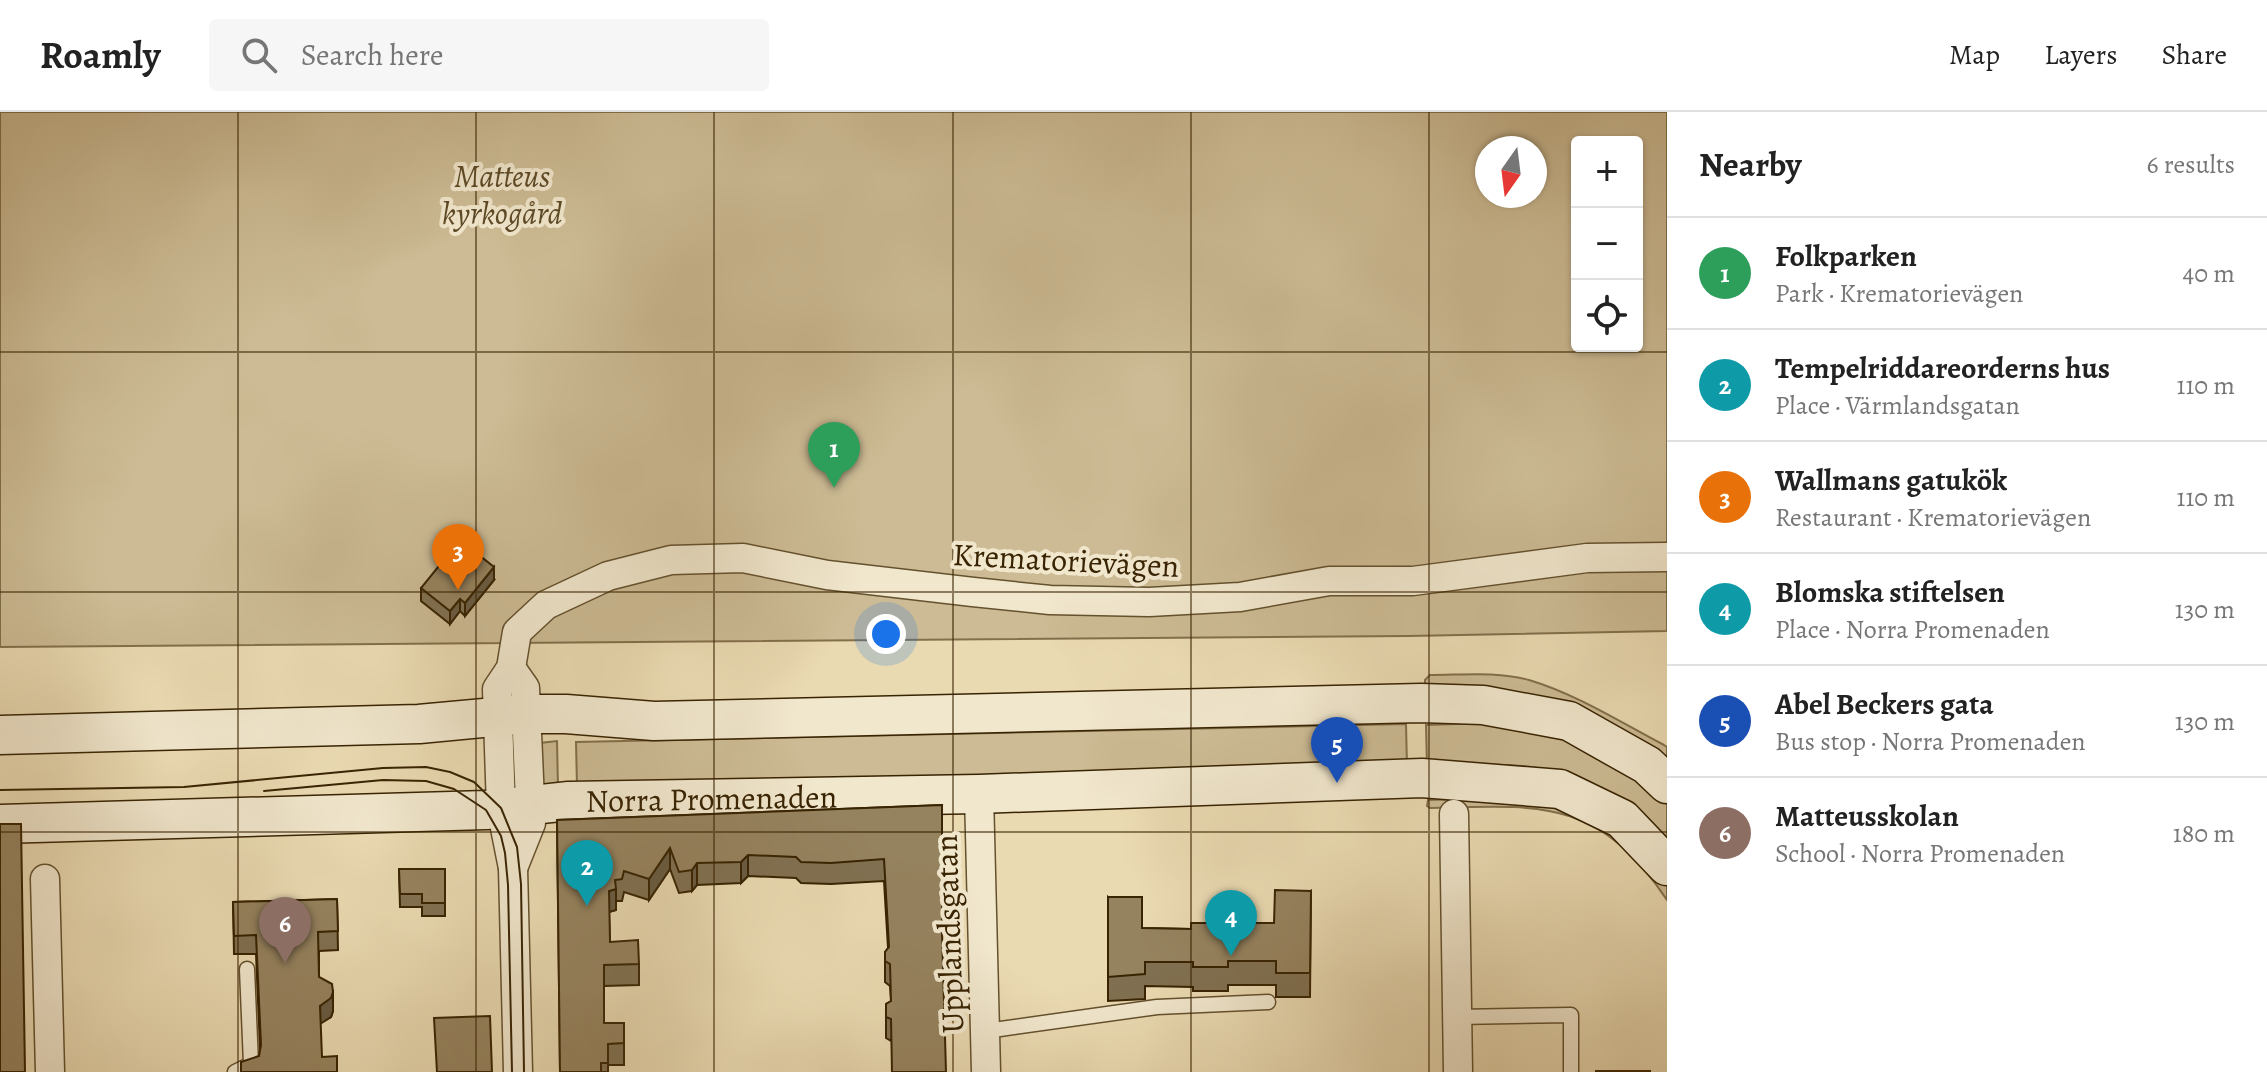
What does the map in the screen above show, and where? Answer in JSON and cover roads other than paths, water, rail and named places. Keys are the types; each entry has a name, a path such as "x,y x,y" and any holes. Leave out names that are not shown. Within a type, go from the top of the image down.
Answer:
{"main road":[{"path":"0,735 404,725 512,726 566,714 654,721 1455,704 1483,705 1569,721 1647,765 1667,784"},
{"name":"Norra Promenaden","path":"0,824 1422,778 1560,789 1622,819 1667,866"}],"street":[{"name":"Krematorievägen","path":"518,1072 513,868 516,806 512,726 525,688 511,668 517,632 546,605 608,576 671,560 743,558 827,575 973,592 1050,600 1149,602 1240,597 1329,581 1413,581 1587,558 1667,557"},
{"name":"Upplandsgatan","path":"979,794 986,1072"},
{"path":"1454,814 1458,1072"},
{"path":"45,879 50,1072"}],"lane":[{"path":"235,1072 251,1064 247,969"},
{"path":"986,1031 1157,1007 1268,1002"},
{"path":"1457,1017 1571,1015 1571,1072"}],"tram line":[{"path":"0,790 184,787 383,768 426,767 474,782 501,808 517,847 521,884 524,1072"},
{"path":"264,791 383,780 426,781 454,789 486,810 501,836 505,853 512,1072"}],"place":[{"name":"Folkparken","path":"834,488"},
{"name":"Wallmans gatukök","path":"458,590"},
{"name":"Abel Beckers gata","path":"1337,783"},
{"name":"Tempelriddareorderns hus","path":"587,906"},
{"name":"Blomska stiftelsen","path":"1231,956"},
{"name":"Matteusskolan","path":"285,963"}],"park label":[{"name":"Matteus kyrkogård","path":"502,194"}]}
